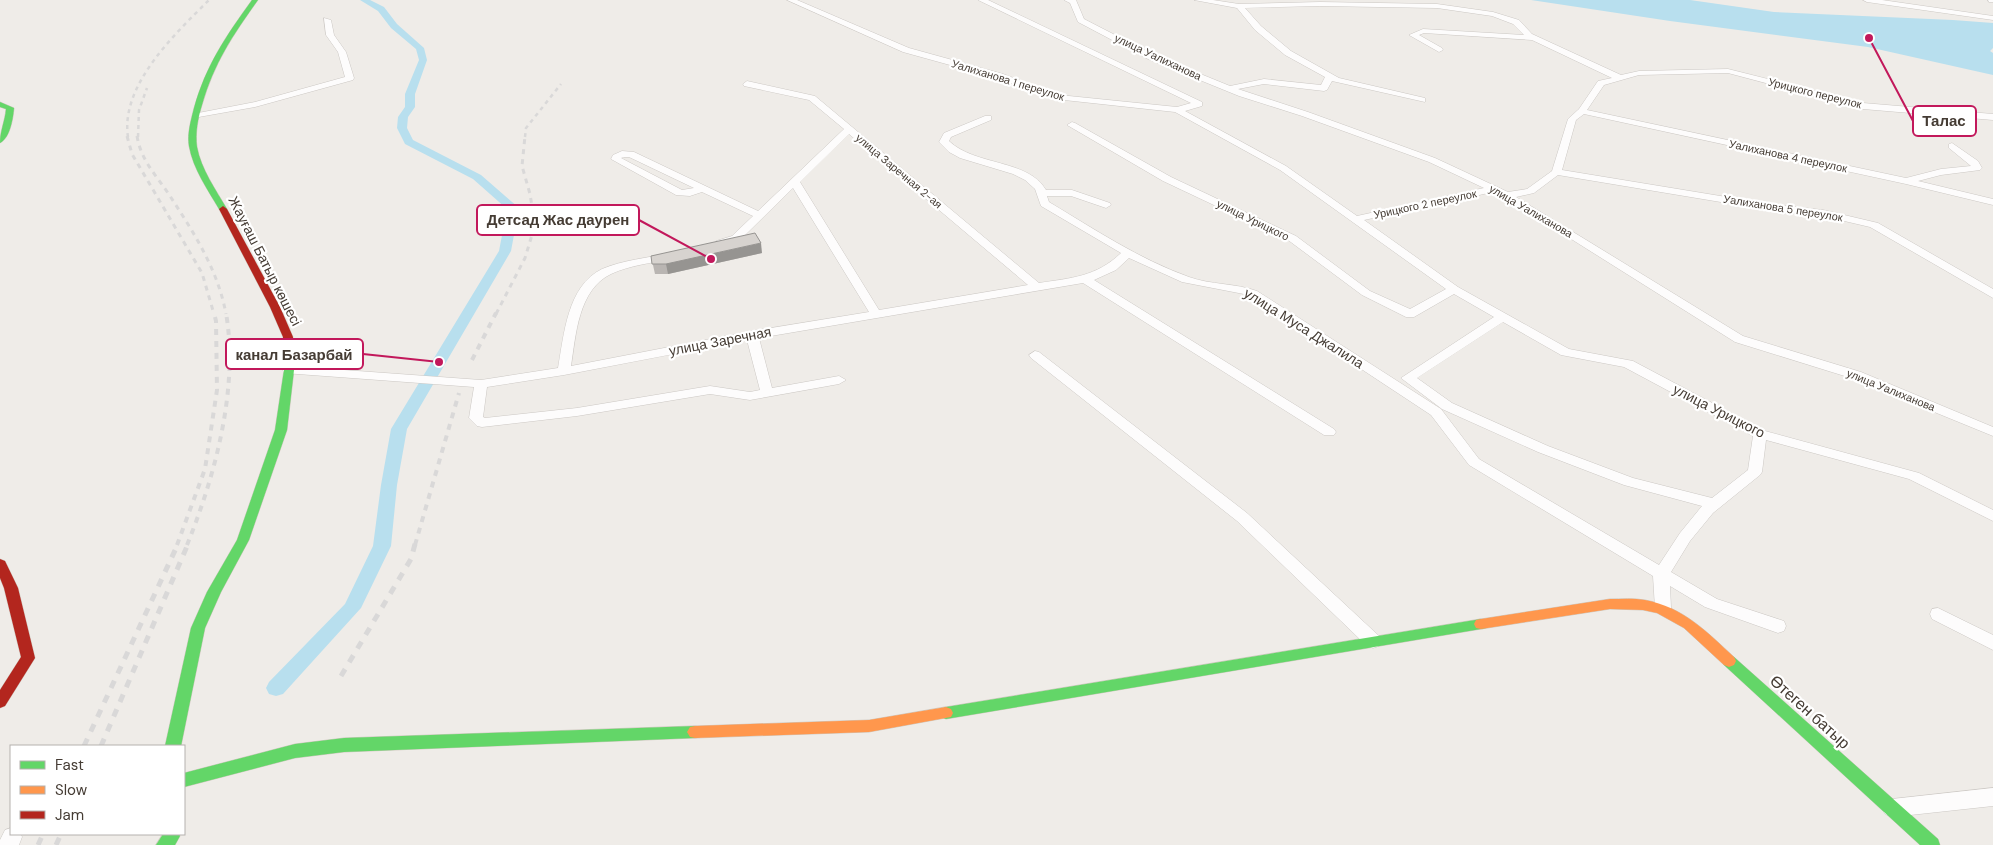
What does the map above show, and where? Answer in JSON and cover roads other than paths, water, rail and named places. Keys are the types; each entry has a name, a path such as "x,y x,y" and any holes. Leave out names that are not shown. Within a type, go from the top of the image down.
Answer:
{"main road":[{"name":"Жауғаш Батыр көшесі","path":"173,745 198,628 214,592 243,540 261,492 281,430 289,370 288,337 275,307 199,166 193,145 193,126 210,72 220,50 255,0"},
{"path":"0,104 10,108 9,120 0,141"},
{"path":"0,564 11,588 28,658 0,702"},
{"path":"185,780 294,751 344,745 869,726 1373,641 1610,604 1636,603 1663,608"},
{"name":"Өтеген батыр","path":"1663,608 1689,624 1932,845"},
{"path":"164,845 172,838"}],"street":[{"name":"Уалиханова 1 переулок","path":"791,0 906,50 1000,76 1058,97 1177,110 1283,168 1356,219"},
{"name":"улица Уалиханова","path":"982,0 1199,104 1177,110"},
{"name":"улица Уалиханова","path":"1068,0 1073,2 1081,20 1151,57 1230,89 1432,160 1494,189 1537,213 1739,339 1856,375 1993,432"},
{"path":"1198,0 1238,6 1320,4 1437,6 1493,14 1516,22 1532,38 1620,78"},
{"path":"1455,0 1469,11"},
{"path":"1867,0 1993,18"},
{"path":"1238,6 1258,28 1288,54 1336,80 1422,100"},
{"path":"196,116 277,99 350,78 342,52 330,35 328,20"},
{"path":"1439,50 1413,35 1423,31 1532,38"},
{"name":"Урицкого переулок","path":"1620,78 1639,73 1728,70 1863,106 1993,117"},
{"path":"1230,89 1246,83 1269,82 1310,89 1324,88 1330,76"},
{"path":"1505,196 1530,191 1556,172 1572,119 1582,112 1600,83 1620,78"},
{"name":"улица Заречная 2-ая","path":"747,84 812,98 1037,287"},
{"name":"Уалиханова 4 переулок","path":"1582,112 1906,181 1993,202"},
{"name":"улица Муса Джалила","path":"988,118 947,135 944,142 968,157 1005,168 1025,177 1040,187 1045,204 1127,253 1186,280 1202,284 1240,288 1253,293 1436,412 1474,462 1661,575 1711,602 1778,626"},
{"name":"улица Урицкого","path":"1072,126 1167,179 1292,238 1366,293 1410,314 1454,289"},
{"path":"707,247 736,238 849,129"},
{"path":"1906,181 1941,172 1977,168 1975,162 1952,146"},
{"path":"702,188 690,193 680,193 616,159 618,155 630,154 670,174 702,188 759,215"},
{"name":"Уалиханова 5 переулок","path":"1556,172 1769,207 1823,213 1874,224 1993,294"},
{"path":"654,180 670,174"},
{"path":"794,181 876,314"},
{"name":"Урицкого 2 переулок","path":"1356,219 1494,189"},
{"path":"1042,193 1072,193 1106,204"},
{"name":"улица Урицкого","path":"1356,219 1454,289 1565,352 1628,364 1760,434 1914,476 1993,516"},
{"name":"улица Заречная","path":"289,370 480,384 564,371 752,335 1085,279 1112,268 1127,253"},
{"path":"564,371 578,303 594,280 606,272 680,254"},
{"path":"1085,279 1329,432"},
{"path":"1502,317 1408,378 1447,406 1543,449 1629,482 1714,504"},
{"path":"752,335 767,393"},
{"path":"1035,355 1242,517 1373,641"},
{"path":"480,384 476,418 482,423 568,413 710,390 750,396 839,380"},
{"path":"1663,608 1661,575 1685,537 1714,504 1755,472 1760,434"},
{"path":"1938,614 1993,643"},
{"path":"1892,808 1993,797"}],"water":[{"path":"1531,0 1690,0 1774,12 1993,23 1993,48 1990,51 1993,53 1993,75 1868,47 1670,21"}],"waterway":[{"path":"276,688 352,608 382,546 389,485 399,429 505,251 513,208 477,177 409,142 402,128 403,117 410,107 410,94 423,60 420,48 394,26 381,9 364,0"}],"railway":[{"path":"128,137 128,118 133,98 141,80 167,44 209,0"},
{"path":"525,137 526,128 561,84"},
{"path":"138,137 139,110 147,88"},
{"path":"127,136 132,154 202,273 214,314"},
{"path":"137,136 142,153 150,168 179,210 204,252 217,282 226,314"},
{"path":"496,314 525,258 535,225 530,194 522,166 525,136"},
{"path":"177,545 205,469 217,390 216,321 214,313"},
{"path":"187,545 207,490 222,431 229,371 226,313"},
{"path":"472,360 496,313"},
{"path":"415,545 459,393"},
{"path":"84,745 178,544"},
{"path":"101,745 188,544"},
{"path":"341,676 411,559 415,544"},
{"path":"38,845 43,835"},
{"path":"56,845 61,835"}],"place":[{"name":"Талас","path":"1869,38"},
{"name":"Детсад Жас даурен","path":"711,259"},
{"name":"канал Базарбай","path":"439,362"}]}
